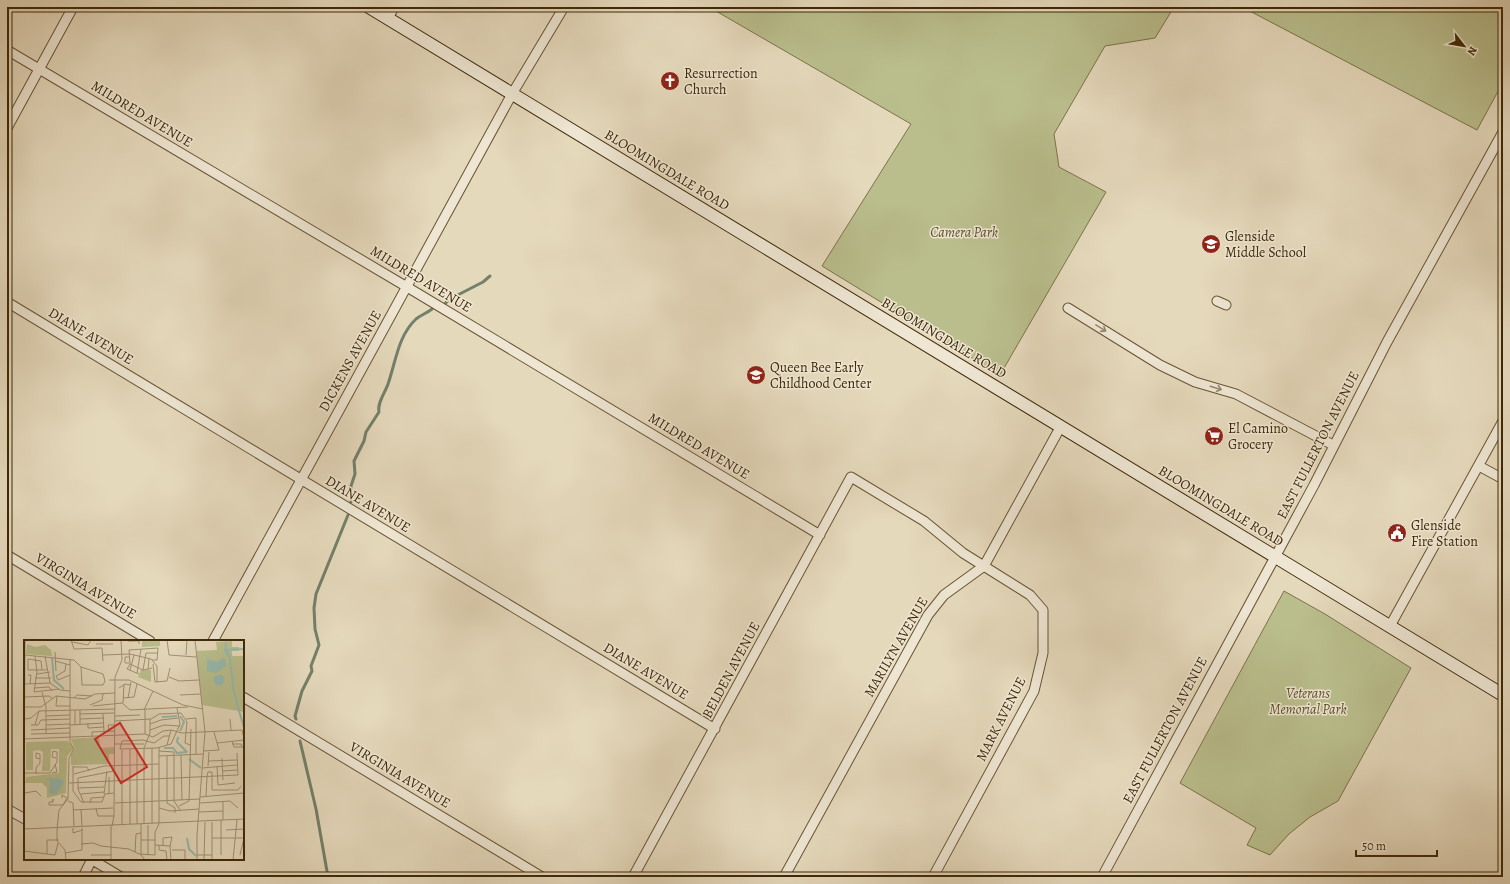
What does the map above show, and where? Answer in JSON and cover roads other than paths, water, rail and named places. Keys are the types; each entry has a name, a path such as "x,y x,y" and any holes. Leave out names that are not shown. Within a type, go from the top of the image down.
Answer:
{"main road":[{"name":"BLOOMINGDALE ROAD","path":"370,7 1503,695"}],"street":[{"path":"7,128 73,7"},
{"path":"388,18 394,7"},
{"name":"DICKENS AVENUE","path":"213,640 512,94 564,7"},
{"name":"MILDRED AVENUE","path":"7,50 407,287 820,535"},
{"name":"EAST FULLERTON AVENUE","path":"1102,877 1275,557 1387,342 1503,132"},
{"path":"1217,301 1226,306"},
{"name":"DIANE AVENUE","path":"7,302 715,729"},
{"path":"1068,308 1160,365 1195,382 1236,394 1333,445"},
{"path":"1390,626 1503,421"},
{"name":"MARILYN AVENUE","path":"784,877 928,615 944,595 984,566 1061,426"},
{"path":"1479,466 1503,479"},
{"name":"BELDEN AVENUE","path":"634,877 852,477"},
{"name":"MARK AVENUE","path":"852,477 924,521 963,553 1030,595 1043,610 1044,630 1040,671 1034,691 933,877"},
{"name":"VIRGINIA AVENUE","path":"7,555 148,640"},
{"name":"VIRGINIA AVENUE","path":"244,698 542,877"},
{"path":"7,808 24,818"},
{"path":"83,877 92,860"},
{"path":"94,860 121,877"}],"waterway":[{"path":"445,304 448,300 483,282 490,276"},
{"path":"351,502 351,486 355,474 354,461 364,441 366,432 379,412 380,402 388,384 401,341 405,333 416,319 432,309"},
{"path":"296,719 295,716 302,691 312,671 311,666 319,645 315,629 314,608 316,594 348,515"},
{"path":"300,741 316,809 328,877"}],"place":[{"name":"Resurrection Church","path":"670,81"},
{"name":"Glenside Middle School","path":"1211,244"},
{"name":"Queen Bee Early Childhood Center","path":"756,375"},
{"name":"El Camino Grocery","path":"1214,436"},
{"name":"Glenside Fire Station","path":"1397,533"}],"park label":[{"name":"Camera Park","path":"964,232"},
{"name":"Veterans Memorial Park","path":"1308,702"}]}
